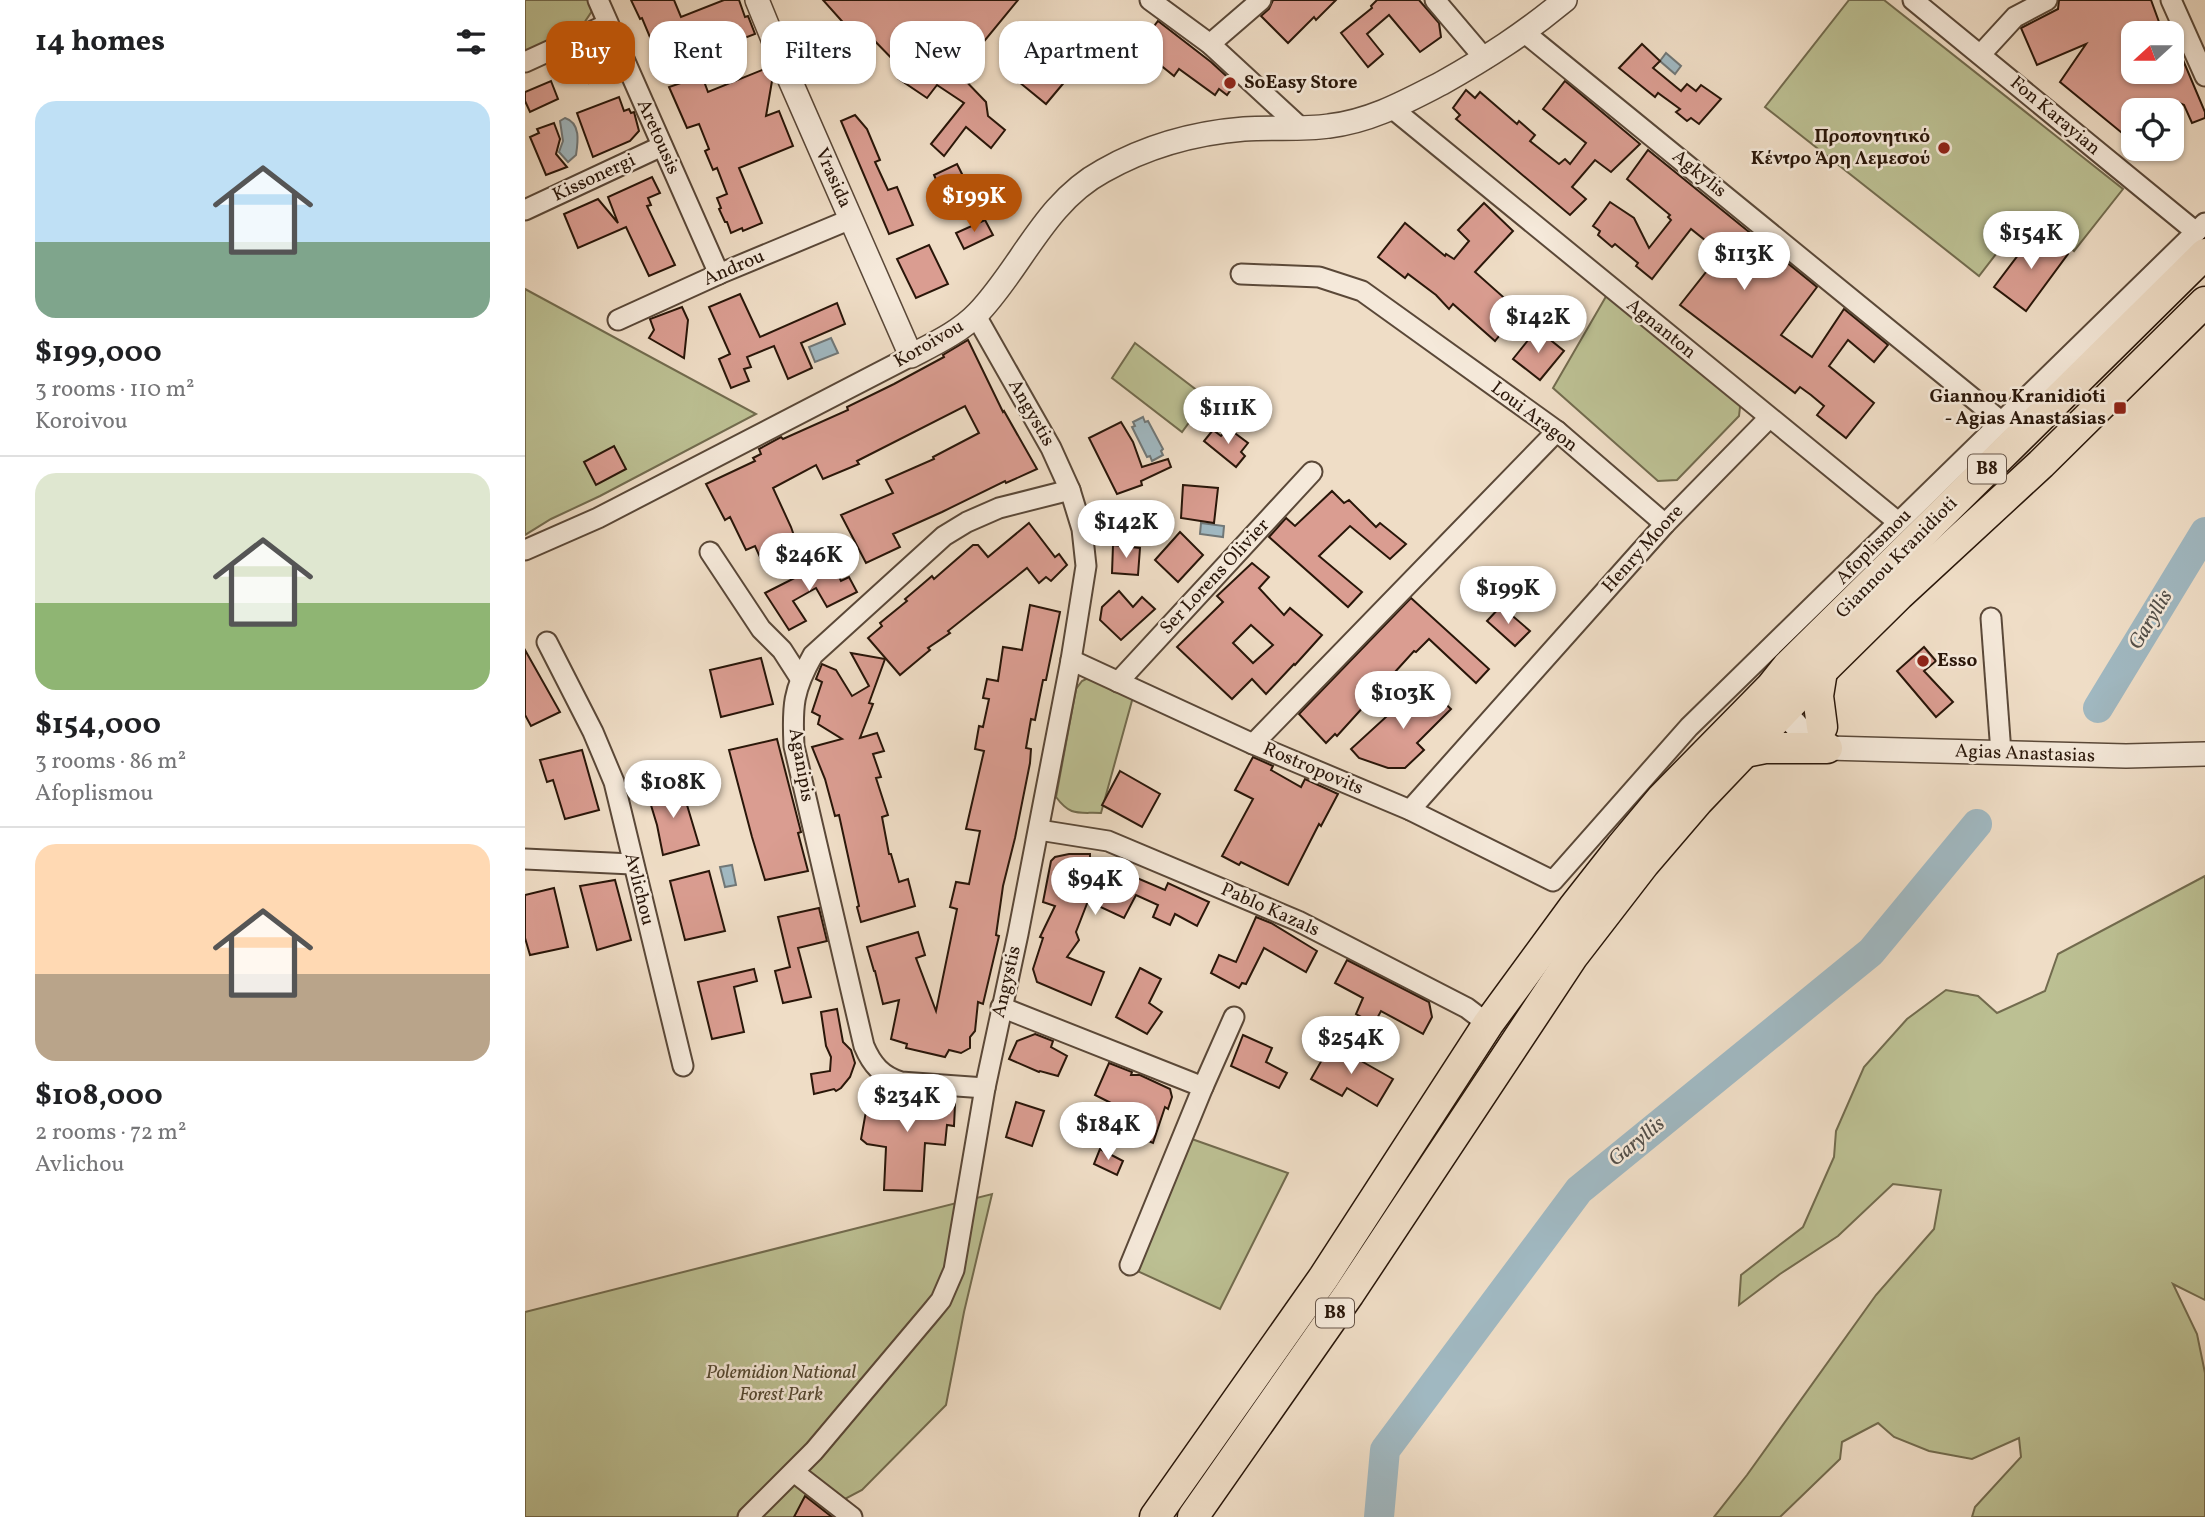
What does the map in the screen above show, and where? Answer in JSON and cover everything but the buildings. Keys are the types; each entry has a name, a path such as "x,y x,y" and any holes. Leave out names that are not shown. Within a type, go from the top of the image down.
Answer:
{"main road":[{"name":"Giannou Kranidioti","path":"1784,699 1795,659 2202,236"},
{"name":"Giannou Kranidioti","path":"1784,699 1822,671 1899,595 2041,464 2205,302"},
{"path":"1745,752 1831,741 1818,696 1822,671"},
{"name":"B8","path":"1193,1517 1349,1294 1573,956 1644,864 1745,752 1784,699"},
{"name":"B8","path":"1155,1517 1324,1276 1488,1024 1573,908 1662,798 1784,699"}],"street":[{"name":"Aretousis","path":"598,0 607,21"},
{"name":"Vrasida","path":"757,0 911,356"},
{"path":"1150,0 1210,44 1301,128"},
{"path":"1210,44 1261,0"},
{"path":"1435,0 1485,59"},
{"name":"Koroivou","path":"525,550 599,518 945,338 976,316 998,290 1014,263 1056,208 1077,187 1102,171 1164,143 1197,135 1245,129 1328,127 1393,109 1485,59 1525,33 1565,0"},
{"name":"Fon Karayian","path":"1913,0 2202,236"},
{"path":"1980,54 2015,17 2047,0"},
{"path":"2171,0 2205,76"},
{"name":"Agkylis","path":"1525,33 2002,422"},
{"path":"525,62 546,52"},
{"name":"Aretousis","path":"635,84 719,274"},
{"name":"Agnanton","path":"1393,109 1898,522"},
{"name":"Kissonergi","path":"525,210 662,146"},
{"name":"Androu","path":"618,320 851,219"},
{"name":"Afoplismou","path":"1553,881 1689,727 2002,422 2202,236"},
{"name":"Loui Aragon","path":"1241,274 1319,276 1362,291 1557,432 1665,524"},
{"name":"Angystis","path":"748,1517 794,1472 932,1311 945,1292 954,1270 985,1088 1039,830 1071,660 1086,566 1086,549 1070,490 1051,448 976,316"},
{"name":"Henry Moore","path":"1410,810 1665,524 1769,418"},
{"path":"1253,744 1557,432"},
{"name":"Ser Lorens Olivier","path":"1118,682 1313,472"},
{"name":"Aganipis","path":"985,1088 901,1082 878,1070 870,1059 794,746 794,699 800,678 813,655 944,536 999,508 1070,490"},
{"path":"710,552 761,629 782,650 800,678"},
{"path":"1991,618 2001,753"},
{"name":"Avlichou","path":"547,642 593,732 610,772 683,1066"},
{"name":"Rostropovits","path":"1071,660 1253,744 1410,810 1553,881"},
{"path":"1784,699 1831,741"},
{"name":"Agias Anastasias","path":"1831,741 2001,753 2126,756 2205,754"},
{"name":"Pablo Kazals","path":"1039,830 1108,841 1299,921 1467,1008 1488,1024"},
{"path":"525,859 632,864"},
{"path":"1001,1007 1203,1087"},
{"path":"1130,1265 1234,1017"},
{"path":"794,1472 852,1517"}],"green space":[{"path":"525,0 588,0 592,11 585,21 546,21 546,43 525,53"},
{"name":"Προπονητικό Κέντρο Άρη Λεμεσού","path":"1849,0 1884,0 2123,189 2074,251 2027,214 1979,276 1765,107"},
{"path":"525,289 756,414 551,519 525,535"},
{"path":"1608,293 1741,398 1739,416 1677,480 1658,481 1553,388"},
{"path":"1135,343 1207,398 1182,432 1112,378"},
{"path":"1092,676 1133,697 1101,813 1081,813 1066,808 1056,797 1076,689 1082,681"},
{"path":"2205,876 2205,1300 2173,1284 2197,1334 2205,1373 2205,1517 1972,1517 1975,1507 2021,1457 2019,1438 1972,1459 1929,1451 1894,1437 1878,1423 1842,1442 1840,1459 1780,1517 1714,1517 1876,1295 1934,1229 1941,1190 1893,1184 1838,1236 1739,1305 1741,1275 1803,1227 1834,1157 1836,1131 1864,1067 1907,1019 1946,990 1978,996 1997,1013 2045,991 2058,954"},
{"path":"1189,1138 1288,1173 1220,1309 1133,1269"},
{"name":"Polemidion National Forest Park","path":"992,1194 964,1312 946,1405 862,1490 811,1517 525,1517 525,1312"}],"water":[{"path":"1666,53 1681,66 1675,74 1660,61"},
{"path":"565,118 574,124 577,134 576,155 568,162 559,152 563,141 560,121"},
{"path":"831,338 838,353 815,362 809,347"},
{"path":"1143,417 1145,422 1148,421 1163,449 1163,455 1152,461 1150,456 1147,457 1132,427 1135,426 1133,422"},
{"path":"1201,523 1224,526 1223,537 1200,534"},
{"path":"732,865 736,885 725,887 720,867"}],"waterway":[{"name":"Garyllis","path":"2098,708 2205,532"},
{"name":"Garyllis","path":"1379,1517 1385,1450 1579,1190 1871,952 1977,824"}],"place":[{"name":"SoEasy Store","path":"1230,83"},
{"name":"Προπονητικό Κέντρο Άρη Λεμεσού","path":"1944,148"},
{"name":"Giannou Kranidioti - Agias Anastasias","path":"2120,408"},
{"name":"Esso","path":"1923,661"}]}
